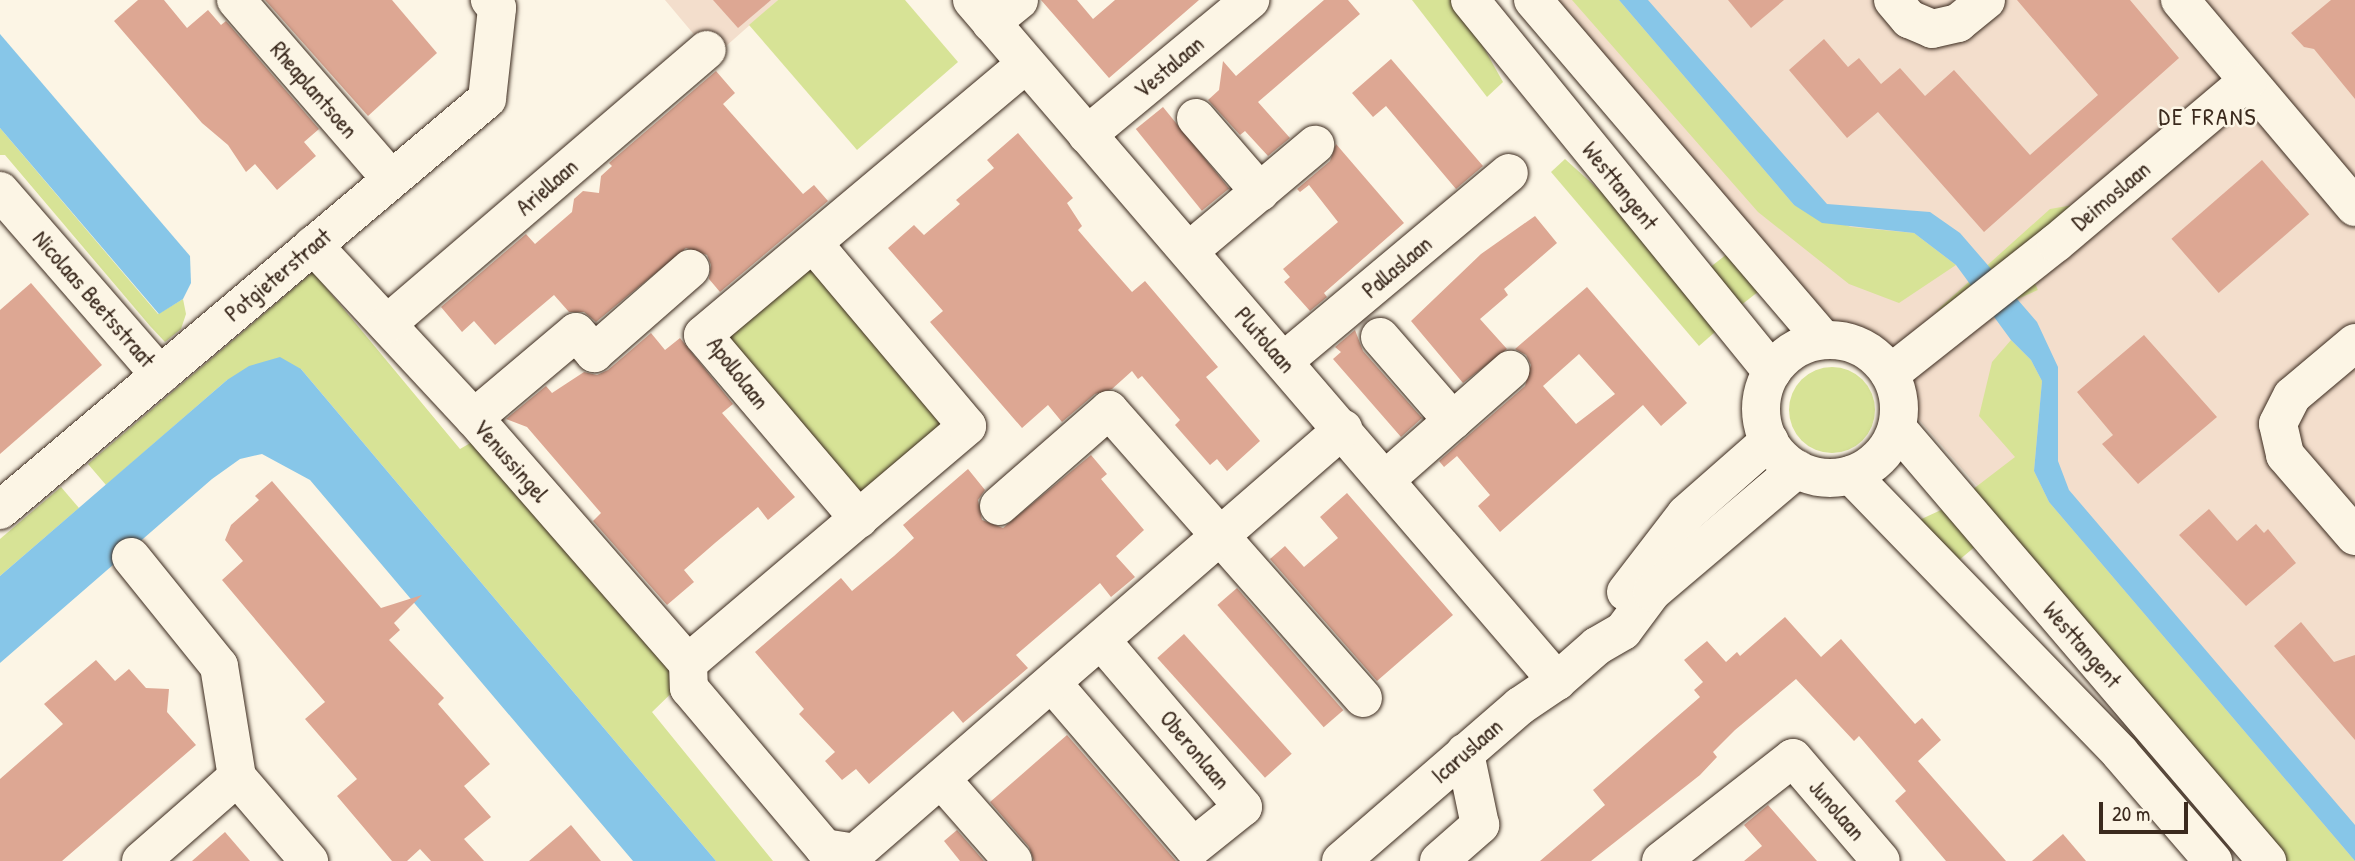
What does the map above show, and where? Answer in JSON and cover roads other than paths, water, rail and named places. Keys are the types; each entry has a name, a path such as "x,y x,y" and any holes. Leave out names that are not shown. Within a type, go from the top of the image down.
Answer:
{"street":[{"name":"Rheaplantsoen","path":"236,0 391,179"},
{"name":"Vestalaan","path":"1087,135 1250,0"},
{"name":"Westtangent","path":"1470,0 1772,372"},
{"path":"1533,0 1823,340"},
{"path":"1893,0 1909,19 1933,29 1958,23 1986,0"},
{"path":"2180,0 2355,207"},
{"name":"Potgieterstraat","path":"0,510 487,99 494,4"},
{"name":"Plutolaan","path":"994,8 1026,64 1343,429 1557,681"},
{"name":"Ariellaan","path":"387,324 707,50"},
{"name":"Apollolaan","path":"859,519 703,335 1026,64"},
{"name":"Deimoslaan","path":"1890,374 2012,279 2248,81"},
{"path":"1196,118 1260,192"},
{"path":"1189,251 1315,145"},
{"name":"Pallaslaan","path":"1284,361 1509,173"},
{"name":"Nicolaas Beetsstraat","path":"0,191 160,375"},
{"path":"688,676 859,519 967,426 814,244"},
{"name":"Venussingel","path":"313,245 474,418 688,676 824,848 851,857"},
{"path":"474,418 576,332 594,353 690,269"},
{"path":"1380,337 1453,421"},
{"path":"1823,340 1861,347 1890,374 1897,391 1897,428 1884,452 1851,475 1824,478 1797,469 1769,441 1761,406 1772,372 1794,350 1823,340"},
{"path":"2355,343 2292,396 2278,424 2285,456 2355,536"},
{"path":"1385,480 1510,370"},
{"path":"999,506 1109,410 1363,698"},
{"name":"Westtangent","path":"1897,428 2267,861"},
{"path":"851,857 1343,429"},
{"name":"Icaruslaan","path":"1597,646 1607,615 1686,514 1769,441"},
{"name":"Icaruslaan","path":"1341,861 1465,753 1597,646 1623,631 1652,592 1797,469"},
{"name":"Westtangent","path":"1851,475 2120,753 2213,861"},
{"path":"131,557 219,666 237,777 309,861"},
{"name":"Oberonlaan","path":"1052,682 1193,847 1243,807 1101,640"},
{"path":"1439,861 1480,825 1465,753"},
{"name":"Junolaan","path":"1661,861 1793,758 1881,861"},
{"path":"141,861 237,777"},
{"path":"942,779 1013,861"}],"water":[{"path":"1619,0 1648,0 1827,204 1930,212 1960,233 2037,322 2058,367 2058,461 2069,490 2355,825 2355,861 2049,502 2034,471 2042,381 2031,360 2011,340 1956,265 1914,233 1822,223 1794,205"},
{"path":"0,34 190,256 191,283 183,299 159,314 0,128"},
{"path":"280,357 301,369 716,861 633,861 310,480 262,454 240,459 212,479 0,663 0,576 227,380 249,366"}],"district":[{"name":"DE FRANS","path":"2208,117"}]}
